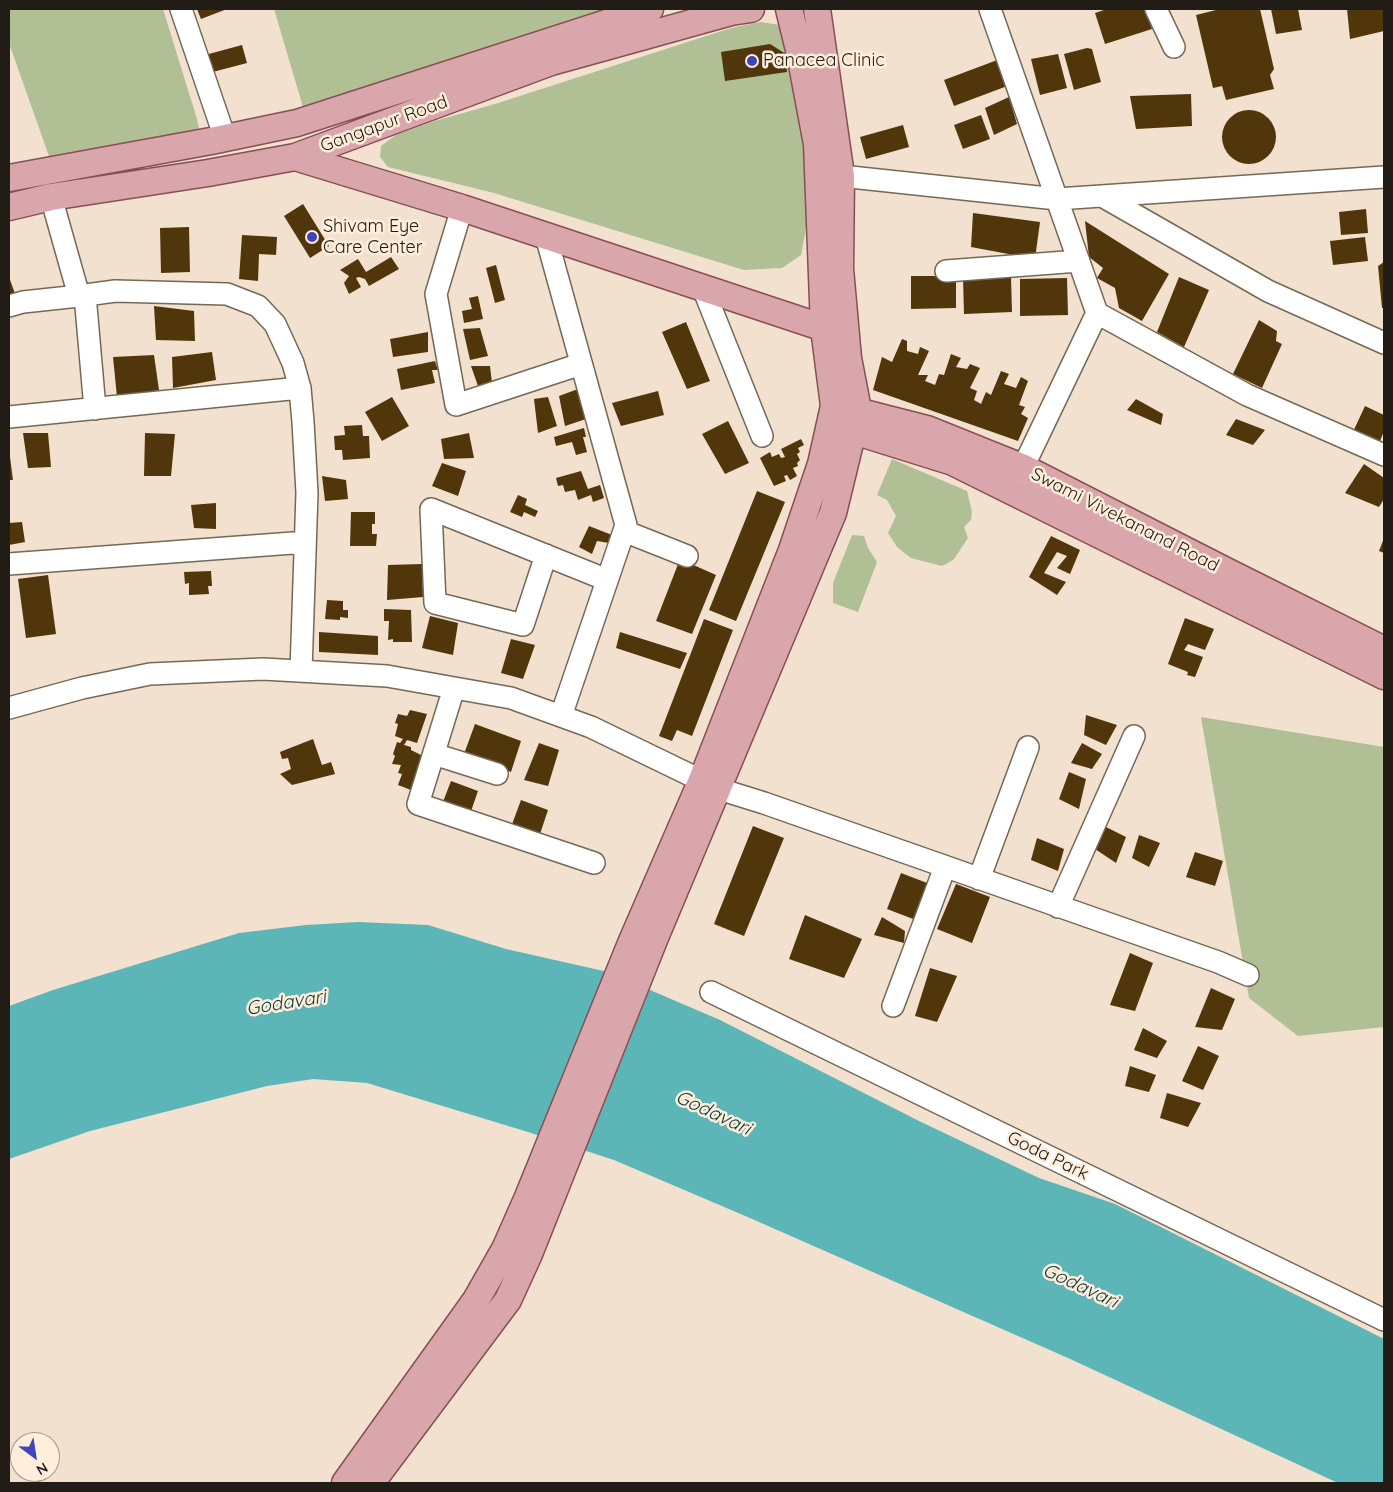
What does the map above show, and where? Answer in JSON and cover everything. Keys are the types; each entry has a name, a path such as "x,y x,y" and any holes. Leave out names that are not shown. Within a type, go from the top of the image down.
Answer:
{"main road":[{"name":"Gangapur Road","path":"9,178 296,123 650,9"},
{"name":"Gangapur Road","path":"9,208 51,197 208,173 295,157 551,62 731,12 751,9"},
{"path":"345,1483 476,1300 505,1249 643,941 710,784 833,513 844,418 848,358 834,330 817,144 800,54 789,9"},
{"path":"817,9 841,176 840,269 834,330"},
{"path":"295,157 462,208 834,330"},
{"path":"844,418 953,462 1011,492 1380,656"},
{"name":"Swami Vivekanand Road","path":"844,418 927,429 1024,468 1226,572 1380,656"},
{"path":"371,1483 508,1300 529,1254 643,941"}],"street":[{"path":"181,9 225,138"},
{"path":"990,9 1097,313 1246,395 1384,455"},
{"path":"1156,9 1174,47"},
{"path":"841,176 1057,199 1384,177"},
{"path":"1102,196 1268,291 1384,343"},
{"path":"51,197 82,296 95,409"},
{"path":"462,208 436,294 456,405 581,364"},
{"path":"546,236 626,525 561,716"},
{"path":"946,271 1079,261"},
{"path":"703,288 762,436"},
{"path":"9,306 23,302 115,291 227,294 258,306 275,324 292,363 300,388 307,493 301,671"},
{"path":"1011,492 1097,313"},
{"path":"9,418 300,388"},
{"path":"546,555 523,625 435,604 432,509 546,555 607,580"},
{"path":"624,531 687,556"},
{"path":"9,564 293,543 305,546"},
{"path":"9,708 82,688 150,674 263,668 386,676 511,698 592,727 710,784 1218,962 1248,975"},
{"path":"454,688 418,804 594,863"},
{"path":"1058,907 1134,736"},
{"path":"979,879 1028,747"},
{"path":"434,754 497,774"},
{"path":"893,1006 944,867"},
{"name":"Goda Park","path":"711,992 1384,1320"}],"green space":[{"path":"9,9 163,9 197,119 201,138 50,159 9,43"},
{"path":"274,9 607,9 303,107"},
{"path":"761,22 780,25 801,56 809,213 801,255 782,268 744,270 494,193 388,167 380,157 381,146 396,135 435,121 495,104 731,28"},
{"path":"892,459 967,491 972,512 971,520 964,527 968,538 954,559 948,563 942,566 911,558 897,547 888,533 896,516 887,500 877,495"},
{"path":"852,535 864,536 868,548 877,562 858,612 833,603 833,583"},
{"path":"1201,717 1384,747 1384,1027 1298,1036 1249,998"}],"water":[{"name":"Godavari","path":"358,922 428,925 506,949 608,972 720,1020 919,1121 1039,1178 1115,1204 1384,1339 1384,1483 1338,1483 1068,1358 614,1160 367,1083 313,1079 267,1086 90,1131 9,1159 9,1006 53,990 239,933 306,925"}],"building":[{"path":"197,9 227,9 201,19"},
{"path":"1107,9 1145,9 1152,29 1105,44 1095,13"},
{"path":"1220,9 1260,9 1274,69 1270,75 1274,89 1226,100 1222,86 1213,88 1196,15"},
{"path":"1271,9 1298,9 1302,30 1276,34"},
{"path":"1347,9 1384,9 1384,31 1350,39"},
{"path":"770,44 786,54 787,72 725,81 721,52"},
{"path":"242,45 247,63 209,73 205,55"},
{"path":"1087,48 1092,49 1101,82 1074,90 1064,54"},
{"path":"1058,54 1067,88 1040,95 1031,59"},
{"path":"1000,59 1010,85 954,106 944,80"},
{"path":"1191,94 1192,126 1136,129 1130,96"},
{"path":"1009,97 1017,124 994,135 985,108"},
{"path":"1244,110 1254,110 1264,114 1272,122 1276,137 1272,152 1264,160 1254,164 1244,164 1234,160 1226,152 1222,142 1222,132 1226,122 1234,114"},
{"path":"981,115 990,139 963,149 954,125"},
{"path":"903,125 909,147 866,159 860,137"},
{"path":"303,204 329,246 310,258 284,216"},
{"path":"1366,209 1368,233 1341,235 1339,212"},
{"path":"973,213 1040,222 1035,259 971,247"},
{"path":"1085,221 1169,274 1142,321 1119,308 1115,288 1097,278 1103,268 1089,257"},
{"path":"189,227 190,272 161,273 160,228"},
{"path":"242,235 277,237 276,255 259,254 258,281 239,279"},
{"path":"1365,237 1368,261 1333,265 1330,241"},
{"path":"391,257 399,269 369,286 365,279 356,278 361,287 349,294 344,283 349,276 340,270 358,259 366,272"},
{"path":"1384,262 1384,308 1382,308 1378,266"},
{"path":"496,265 505,300 495,303 486,268"},
{"path":"911,276 956,276 956,308 911,309"},
{"path":"9,277 17,299 9,301"},
{"path":"1179,277 1209,290 1184,347 1157,332"},
{"path":"963,278 1011,278 1012,312 964,314"},
{"path":"1067,278 1068,315 1020,316 1020,279"},
{"path":"478,296 483,319 464,323 462,311 472,309 469,298"},
{"path":"154,306 194,311 195,341 156,340"},
{"path":"1259,320 1277,331 1276,341 1282,344 1262,388 1233,374"},
{"path":"686,322 710,381 687,389 662,332"},
{"path":"480,328 488,356 470,360 463,329"},
{"path":"428,332 428,352 393,357 390,339"},
{"path":"902,339 907,341 907,351 918,354 920,347 929,351 918,375 928,375 925,381 935,385 939,374 944,375 951,354 961,358 956,367 967,369 970,364 980,368 970,388 977,391 974,400 981,404 986,392 991,395 1001,371 1009,374 1004,384 1016,388 1021,377 1028,381 1019,405 1025,407 1021,414 1028,418 1018,441 873,390 882,357 892,362"},
{"path":"212,352 216,380 173,388 172,357"},
{"path":"154,355 159,390 117,397 113,357"},
{"path":"435,361 438,370 432,370 435,383 401,390 397,369"},
{"path":"471,366 490,366 492,383 478,386"},
{"path":"578,389 586,419 565,426 559,396"},
{"path":"658,391 664,415 621,426 612,403"},
{"path":"392,397 409,426 382,441 365,412"},
{"path":"548,397 557,426 538,433 534,399"},
{"path":"1136,399 1163,414 1161,425 1127,410"},
{"path":"1365,406 1384,415 1384,431 1378,446 1352,434"},
{"path":"1236,419 1265,430 1253,445 1226,435"},
{"path":"728,421 749,463 725,474 702,434"},
{"path":"362,425 363,436 369,436 370,458 343,460 342,450 335,450 334,436 345,435 344,426"},
{"path":"584,428 586,437 583,437 587,452 576,455 572,442 556,446 554,437"},
{"path":"23,433 48,433 51,467 28,468"},
{"path":"145,433 175,434 171,476 144,476"},
{"path":"469,433 474,458 444,459 441,439"},
{"path":"801,439 804,445 798,448 800,452 797,454 800,460 797,463 798,466 793,468 797,476 790,480 787,475 784,476 786,481 774,486 760,458 770,452 772,457 779,454 781,458 785,457 781,449"},
{"path":"10,457 13,480 9,480"},
{"path":"442,463 466,471 458,496 432,486"},
{"path":"1364,464 1384,478 1384,499 1379,507 1345,493"},
{"path":"581,471 588,489 600,485 604,498 593,502 591,495 578,500 575,490 565,492 563,485 558,486 556,478"},
{"path":"322,476 346,480 348,499 325,501"},
{"path":"757,491 785,502 736,621 709,610"},
{"path":"518,495 527,499 525,505 538,511 535,517 524,512 522,517 510,512"},
{"path":"216,503 216,529 194,528 191,505"},
{"path":"351,512 375,512 375,524 372,524 372,534 377,534 376,546 350,546"},
{"path":"22,522 25,542 9,545 9,523"},
{"path":"589,526 612,535 609,543 597,541 592,554 579,547"},
{"path":"1051,536 1080,550 1070,574 1057,568 1067,556 1057,552 1044,573 1066,582 1057,595 1029,577"},
{"path":"1384,538 1384,553 1379,551"},
{"path":"680,559 716,575 692,634 656,621"},
{"path":"422,564 423,597 387,600 388,565"},
{"path":"211,571 212,586 208,586 209,594 189,595 189,583 185,584 184,572"},
{"path":"48,575 56,634 26,638 18,579"},
{"path":"327,600 343,601 343,610 348,610 348,618 340,617 340,620 325,619"},
{"path":"384,609 411,610 412,642 393,642 393,639 388,640 389,621 384,621"},
{"path":"430,616 458,623 453,655 422,648"},
{"path":"1185,618 1214,629 1205,650 1188,644 1184,650 1203,657 1195,677 1187,675 1188,672 1168,664"},
{"path":"704,619 733,630 692,736 677,730 672,741 659,736"},
{"path":"319,632 378,636 378,655 319,652"},
{"path":"620,632 687,653 680,669 616,648"},
{"path":"511,639 535,645 523,679 501,673"},
{"path":"410,710 427,714 417,743 407,740 404,745 411,747 411,750 425,757 414,788 411,787 411,790 398,785 402,774 398,773 401,765 392,764 397,742 400,743 403,739 395,736 398,724 395,723 398,714 407,716"},
{"path":"1086,715 1117,725 1106,745 1084,735"},
{"path":"475,724 521,741 511,772 464,754"},
{"path":"313,739 322,765 331,762 335,774 292,785 280,774 291,769 288,758 282,759 280,752"},
{"path":"539,743 559,750 548,786 524,780"},
{"path":"1082,743 1102,754 1092,769 1071,763"},
{"path":"1069,772 1086,779 1079,809 1059,799"},
{"path":"451,781 478,791 469,817 441,807"},
{"path":"521,800 548,810 539,837 511,827"},
{"path":"753,826 784,838 744,936 714,924"},
{"path":"1106,827 1126,837 1116,863 1092,847"},
{"path":"1139,835 1160,843 1149,867 1132,858"},
{"path":"1037,838 1064,849 1058,871 1031,860"},
{"path":"1195,852 1223,861 1215,886 1186,877"},
{"path":"901,873 935,886 921,922 887,909"},
{"path":"956,884 990,897 972,943 937,929"},
{"path":"805,915 862,939 844,978 789,959"},
{"path":"882,917 905,931 904,943 874,935"},
{"path":"1130,953 1153,963 1135,1011 1110,1005"},
{"path":"930,968 957,976 937,1022 915,1016"},
{"path":"1211,988 1235,999 1222,1030 1195,1027"},
{"path":"1143,1028 1167,1041 1157,1058 1134,1050"},
{"path":"1198,1046 1219,1056 1203,1090 1182,1081"},
{"path":"1130,1066 1156,1075 1149,1092 1125,1086"},
{"path":"1167,1093 1201,1103 1188,1127 1160,1118"}],"place":[{"name":"Panacea Clinic","path":"752,61"},
{"name":"Shivam Eye Care Center","path":"312,237"}]}
